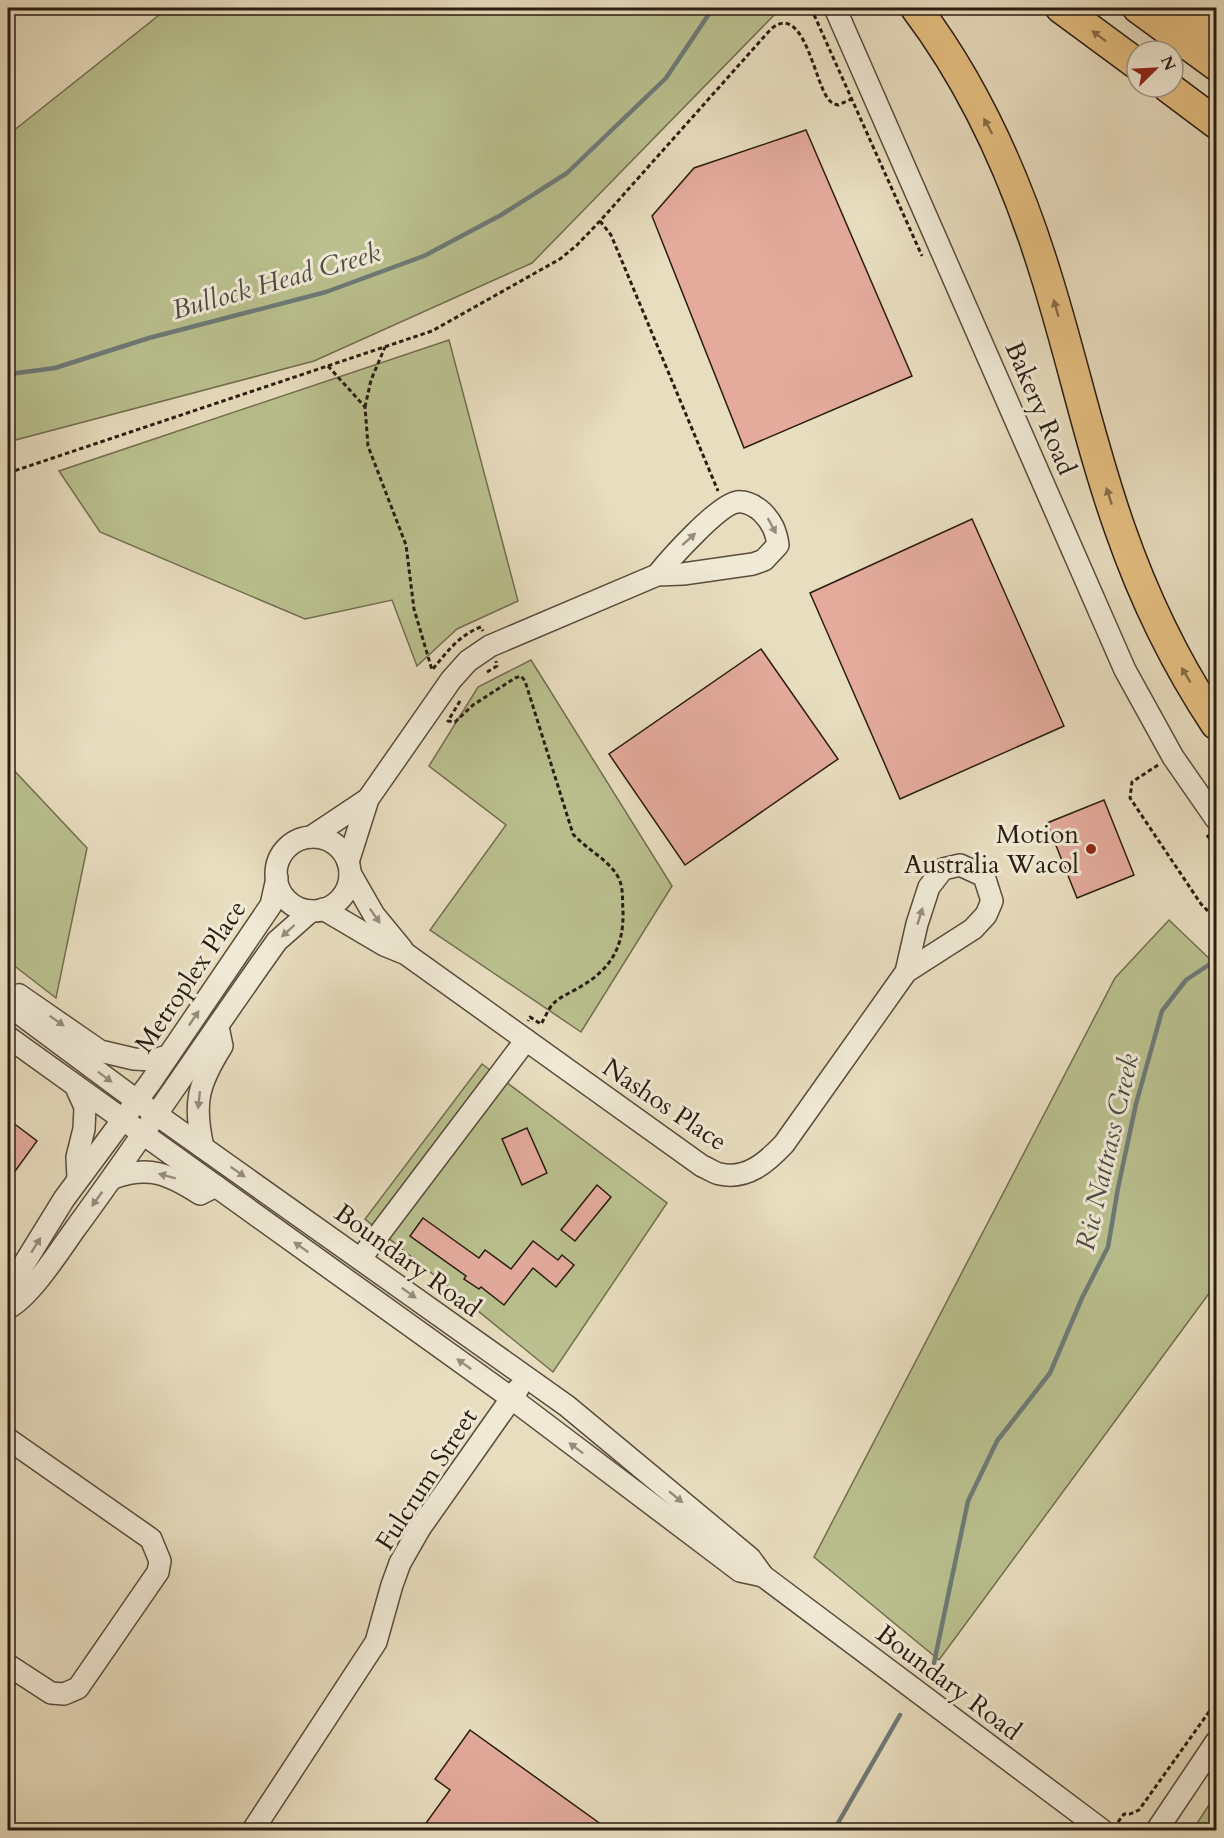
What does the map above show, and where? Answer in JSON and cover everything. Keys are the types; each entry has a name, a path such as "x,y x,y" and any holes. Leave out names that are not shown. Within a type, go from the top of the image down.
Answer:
{"highway":[{"path":"916,8 945,50 972,96 1011,174 1046,272 1120,529 1160,626 1182,669 1216,724"},
{"path":"1061,8 1125,55"},
{"path":"1138,8 1216,65"},
{"path":"1181,8 1216,30"},
{"path":"1184,99 1216,123"}],"street":[{"name":"Bakery Road","path":"835,8 1125,670 1173,757 1216,819"},
{"path":"349,867 342,851 334,843 323,838 311,837 300,839 282,854 277,865 277,878 280,890 288,901 298,908 317,910 335,904 343,895 348,885 349,867 368,799 451,680 468,661 490,646 657,574 683,574 753,564 764,560 778,544 776,529 755,505 737,502 725,507 657,574"},
{"path":"311,837 368,799"},
{"name":"Nashos Place","path":"317,910 336,915 384,945 406,954 702,1166 720,1174 752,1171 767,1162 784,1144 906,972 973,929 986,915 992,901 984,876 960,866 943,869 929,887 917,924 906,972"},
{"name":"Nashos Place","path":"349,867 374,915 406,954"},
{"name":"Metroplex Place","path":"8,1290 78,1179 168,1056 272,905 277,878"},
{"name":"Metroplex Place","path":"8,1308 16,1304 51,1262 113,1178 277,941 317,910"},
{"path":"8,1003 19,995 100,1051 134,1059 153,1060 168,1056"},
{"name":"Boundary Road","path":"8,1003 136,1100 567,1406 750,1558 763,1576 1109,1827"},
{"path":"203,1147 198,1126 198,1098 206,1071 222,1046 218,1027"},
{"name":"Boundary Road","path":"8,1037 511,1398 740,1571 763,1576"},
{"path":"361,1258 522,1037"},
{"path":"75,1085 85,1107 84,1129 77,1157 78,1179"},
{"path":"113,1178 131,1171 147,1171 176,1179 200,1194 216,1186"},
{"name":"Fulcrum Street","path":"253,1830 376,1642 400,1563 420,1528 527,1378"},
{"path":"8,1439 151,1539 160,1561 158,1572 78,1688 64,1694 51,1693 8,1665"},
{"path":"1157,1830 1216,1742"}],"path":[{"path":"8,473 432,331 560,259 600,221 771,29 782,20 788,20 796,25 815,62 823,92 830,101 838,105 852,99"},
{"path":"600,221 611,235 725,507"},
{"path":"385,347 371,380 364,407 368,446 406,544 414,609 432,670 453,645 481,627 498,666 486,672"},
{"path":"328,366 364,407"},
{"path":"8,461 13,471"},
{"path":"464,695 448,721 451,723 473,705 521,676 525,681 573,834 610,866 622,886 623,920 619,947 612,960 583,986 552,1004 541,1024 530,1017 522,1037"},
{"path":"1173,757 1131,782 1130,798 1201,904 1210,914 1216,916"},
{"path":"1109,1827 1124,1814 1138,1810 1216,1702"}],"green space":[{"path":"168,8 780,9 532,263 314,361 8,442 8,135"},
{"path":"449,340 518,601 457,629 417,666 392,600 305,619 100,532 59,471"},
{"path":"531,660 672,886 581,1032 430,930 506,825 429,766 478,687"},
{"path":"8,764 87,848 56,998 8,961"},
{"path":"1169,920 1216,965 1216,1284 939,1660 814,1557 1115,978"},
{"path":"482,1064 667,1203 553,1372 365,1219"},
{"path":"1216,1794 1216,1830 1197,1830 1196,1825"}],"building":[{"path":"806,130 912,376 744,448 652,216 694,168"},
{"path":"972,519 1064,726 900,799 810,593"},
{"path":"761,649 838,759 685,865 609,754"},
{"name":"Motion Australia Wacol","path":"1104,800 1134,875 1077,898 1047,823"},
{"path":"8,1119 37,1141 8,1181"},
{"path":"527,1128 547,1173 522,1185 502,1139"},
{"path":"597,1185 611,1197 575,1241 561,1230"},
{"path":"423,1218 479,1258 485,1250 511,1269 533,1241 558,1260 562,1255 574,1265 556,1287 533,1268 504,1305 481,1287 479,1289 464,1279 466,1276 410,1236"},
{"path":"470,1730 609,1830 421,1830 450,1790 435,1779"}],"waterway":[{"name":"Bullock Head Creek","path":"8,377 17,373 55,368 149,338 326,292 424,256 501,215 567,173 666,78 713,8"},
{"name":"Ric Nattrass Creek","path":"934,1663 968,1501 997,1441 1050,1373 1082,1298 1108,1247 1136,1104 1162,1011 1186,980 1216,960"},
{"name":"Ric Nattrass Creek","path":"834,1830 900,1715"}],"place":[{"name":"Motion Australia Wacol","path":"1091,849"}]}
